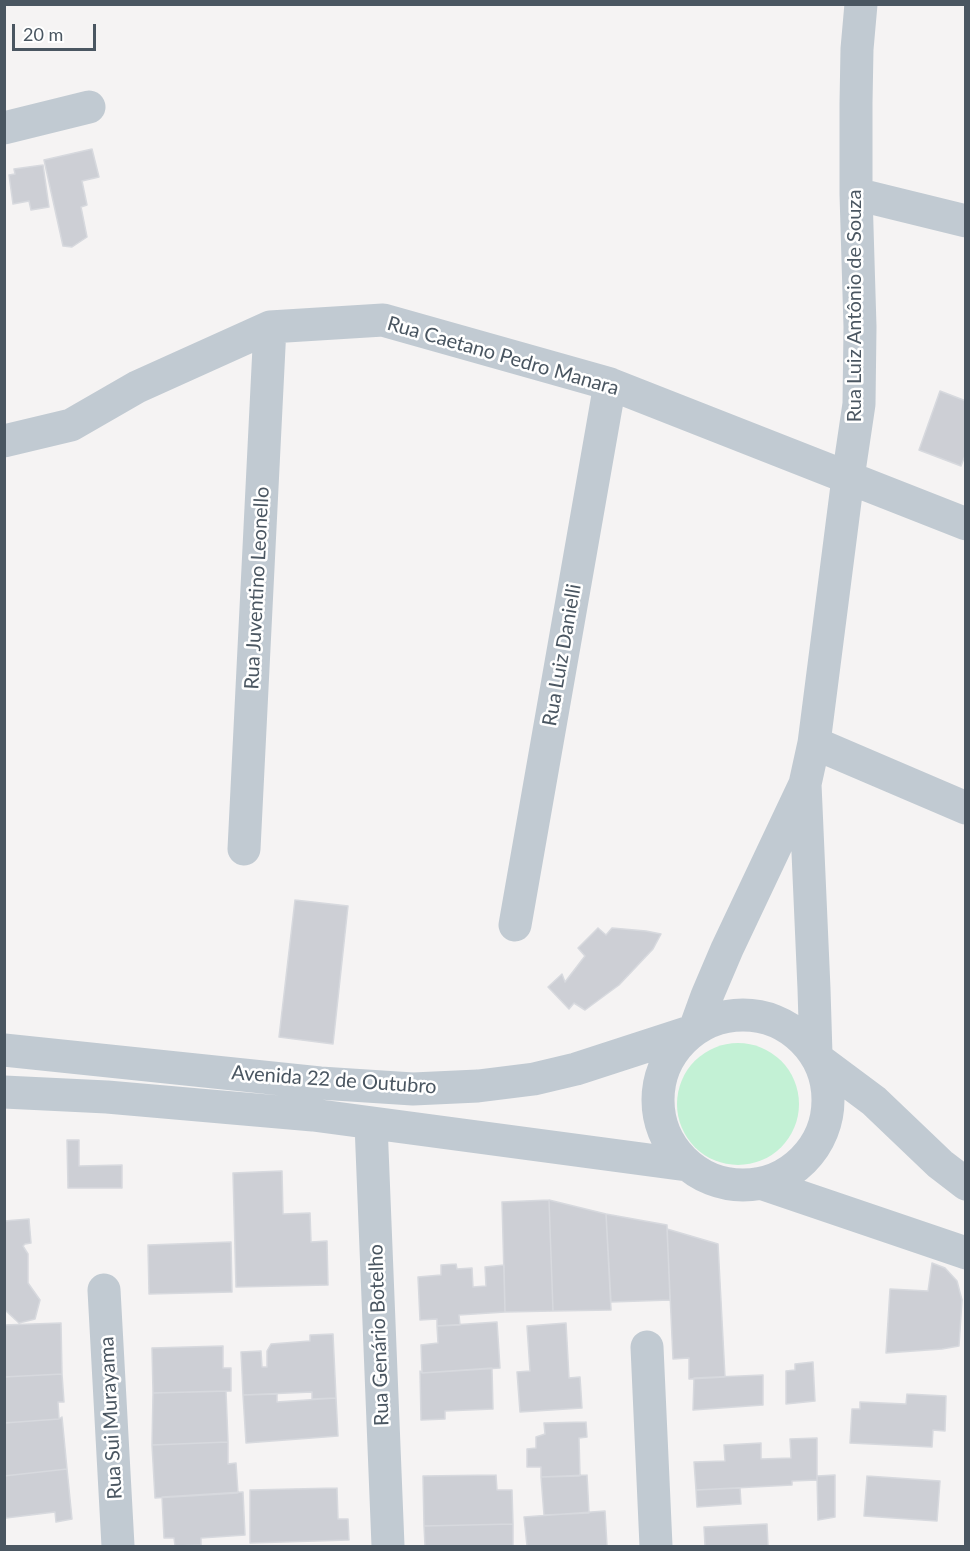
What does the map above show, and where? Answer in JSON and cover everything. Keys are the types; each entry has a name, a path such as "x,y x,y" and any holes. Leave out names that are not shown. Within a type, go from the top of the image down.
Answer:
{"street":[{"name":"Rua Luiz Antônio de Souza","path":"805,784 814,743 859,404 860,327 856,194 857,49 861,4"},
{"path":"4,128 89,107"},
{"path":"856,194 966,221"},
{"name":"Rua Caetano Pedro Manara","path":"4,441 71,425 137,387 270,327 383,320 610,384 966,524"},
{"name":"Rua Juventino Leonello","path":"244,849 270,327"},
{"name":"Rua Luiz Danielli","path":"515,925 610,384"},
{"path":"814,743 966,808"},
{"path":"694,1030 727,949 805,784"},
{"path":"805,784 817,1057 824,1073 829,1101 824,1129 810,1154 789,1173 763,1184 747,1186 730,1185 700,1174 687,1165 668,1142 660,1120 658,1097 664,1067 681,1042 694,1030 711,1021 742,1014 763,1017 783,1024 800,1036 817,1057 874,1101 940,1164 966,1184"},
{"name":"Avenida 22 de Outubro","path":"5,1046 320,1083 414,1089 478,1086 534,1079 576,1070 694,1030"},
{"name":"Avenida 22 de Outubro","path":"4,1092 107,1097 313,1115 687,1165"},
{"name":"Rua Genário Botelho","path":"370,1124 388,1546"},
{"path":"763,1184 966,1253"},
{"name":"Rua Sui Murayama","path":"104,1290 118,1546"},
{"path":"647,1347 656,1546"}],"green space":[{"path":"738,1043 761,1047 781,1061 795,1081 799,1104 795,1127 781,1147 761,1161 738,1165 715,1161 695,1147 681,1127 677,1104 681,1081 695,1061 715,1047"}],"building":[{"path":"92,149 99,177 82,181 87,205 81,207 87,237 72,247 63,246 44,160"},
{"path":"43,165 49,207 31,210 29,201 13,204 9,175 15,174 14,169"},
{"path":"940,391 966,401 966,453 961,466 919,450"},
{"path":"295,900 348,906 333,1044 279,1037"},
{"path":"598,928 606,935 612,928 661,934 653,949 619,985 585,1010 574,1003 569,1009 548,987 562,974 565,982 585,956 578,948"},
{"path":"67,1140 79,1140 79,1166 122,1165 122,1188 68,1188"},
{"path":"282,1171 283,1214 310,1213 311,1242 327,1241 328,1285 236,1287 233,1173"},
{"path":"549,1200 553,1311 505,1312 502,1202"},
{"path":"549,1200 606,1214 611,1310 553,1311"},
{"path":"606,1214 667,1225 670,1300 611,1302"},
{"path":"29,1219 31,1243 23,1246 28,1254 28,1283 40,1300 35,1319 19,1323 6,1311 4,1312 4,1221"},
{"path":"667,1229 718,1244 725,1377 689,1379 689,1358 673,1359"},
{"path":"231,1242 232,1292 149,1294 148,1245"},
{"path":"932,1263 945,1268 957,1281 962,1300 959,1346 886,1353 890,1289 928,1291"},
{"path":"456,1264 457,1269 472,1268 473,1287 486,1286 485,1267 504,1265 505,1312 459,1315 460,1325 437,1326 437,1319 420,1320 418,1277 441,1275 441,1265"},
{"path":"497,1322 500,1368 422,1373 421,1345 438,1343 437,1326"},
{"path":"61,1323 62,1374 4,1377 4,1325"},
{"path":"566,1323 569,1378 580,1377 582,1408 520,1412 517,1372 530,1371 527,1326"},
{"path":"333,1334 336,1398 312,1399 312,1392 243,1395 241,1352 261,1351 262,1367 267,1367 267,1351 271,1344 310,1341 310,1335"},
{"path":"223,1346 223,1368 231,1368 231,1391 153,1393 152,1348"},
{"path":"813,1362 815,1401 786,1404 786,1371 795,1370 795,1364"},
{"path":"492,1368 493,1409 445,1411 445,1419 421,1420 420,1371 422,1373"},
{"path":"62,1374 64,1402 58,1402 59,1419 4,1423 4,1377"},
{"path":"763,1375 763,1405 693,1410 694,1378"},
{"path":"226,1391 228,1442 152,1445 153,1393"},
{"path":"277,1394 277,1402 336,1398 338,1436 246,1443 243,1395"},
{"path":"907,1394 946,1396 945,1431 933,1430 932,1447 850,1443 852,1409 860,1409 860,1402 906,1404"},
{"path":"62,1417 67,1469 4,1476 4,1423"},
{"path":"586,1422 587,1437 579,1438 580,1476 541,1477 541,1467 527,1467 527,1449 536,1448 536,1437 545,1434 544,1423"},
{"path":"817,1438 817,1480 792,1481 792,1485 696,1490 694,1462 725,1461 724,1445 761,1443 761,1459 791,1458 790,1439"},
{"path":"228,1442 228,1464 236,1463 238,1493 155,1498 152,1445"},
{"path":"67,1469 72,1519 56,1522 55,1512 6,1518 4,1476"},
{"path":"496,1475 497,1490 512,1490 513,1524 424,1526 423,1476"},
{"path":"587,1475 589,1513 544,1515 541,1477"},
{"path":"835,1475 835,1517 818,1520 817,1476"},
{"path":"867,1476 940,1481 937,1521 864,1516"},
{"path":"337,1488 338,1519 348,1519 349,1540 250,1543 250,1490"},
{"path":"740,1488 741,1504 697,1507 696,1490"},
{"path":"243,1492 245,1535 201,1538 201,1545 176,1546 174,1538 164,1538 162,1497"},
{"path":"605,1511 607,1546 527,1546 524,1517"},
{"path":"513,1524 513,1546 425,1546 424,1526"},
{"path":"767,1524 768,1546 705,1546 704,1527"}]}
